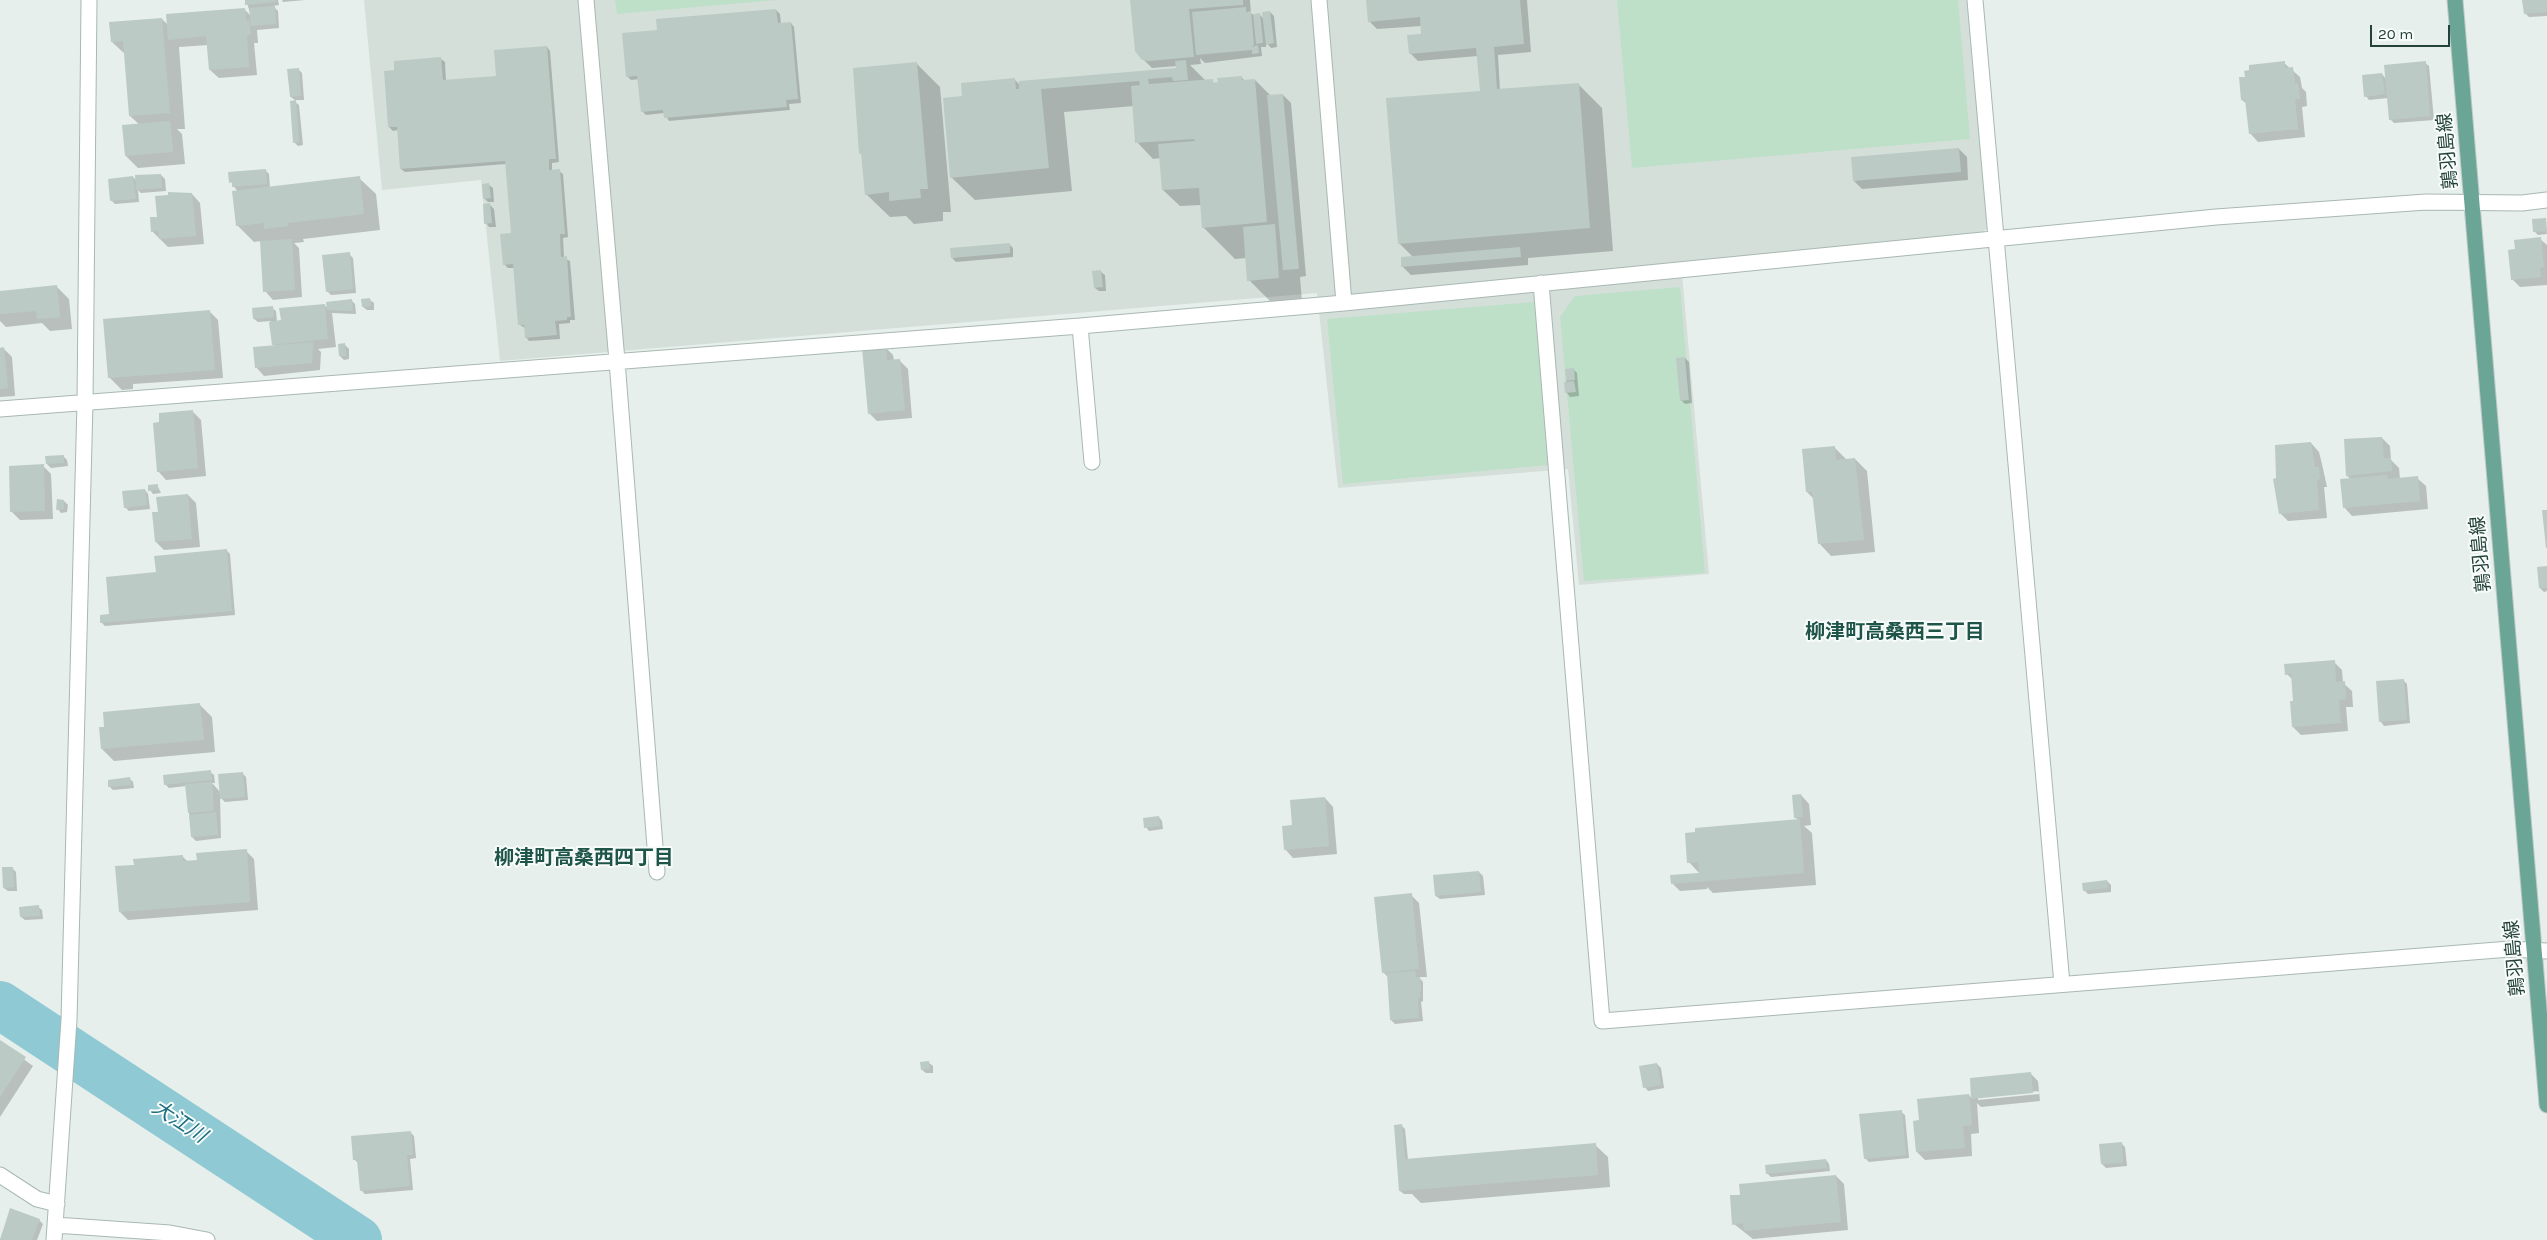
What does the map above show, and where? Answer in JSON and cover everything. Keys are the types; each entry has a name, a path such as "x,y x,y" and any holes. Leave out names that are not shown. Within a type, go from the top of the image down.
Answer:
{"main road":[{"name":"鶉羽島線","path":"2455,0 2541,950 2547,1105"}],"street":[{"path":"89,0 84,403 69,1020 54,1233 170,1233 207,1240"},
{"path":"586,0 617,361 657,872"},
{"path":"1319,0 1344,303"},
{"path":"1975,0 2062,984"},
{"path":"0,409 1080,326 1344,303 2216,217 2426,202 2547,200"},
{"path":"1541,283 1602,1022 2510,949 2541,950"},
{"path":"1080,326 1092,462"},
{"path":"0,1175 37,1199 57,1204"}],"shaded area":[{"path":"364,0 1972,0 1995,224 1978,234 1681,263 1709,574 1579,585 1568,469 1338,488 1317,293 500,361 481,180 382,190"}],"green space":[{"path":"615,0 777,0 617,14"},
{"path":"1617,0 1958,0 1970,139 1632,168"},
{"path":"1680,287 1705,573 1584,581 1560,317 1575,296"},
{"path":"1534,302 1548,465 1343,484 1327,319"}],"building":[{"path":"245,0 275,0 276,2 245,5"},
{"path":"1130,0 1243,0 1243,5 1189,9 1194,57 1149,61 1142,60 1135,51"},
{"path":"1366,0 1520,0 1524,44 1494,47 1497,89 1579,83 1590,228 1398,244 1386,98 1480,91 1476,48 1409,54 1407,35 1421,34 1420,17 1368,22"},
{"path":"2522,0 2547,0 2547,12 2524,14"},
{"path":"275,6 276,24 251,26 249,8"},
{"path":"1246,7 1246,12 1251,11 1254,45 1251,47 1258,45 1259,53 1252,54 1252,50 1196,55 1192,12"},
{"path":"245,8 246,21 249,20 251,35 247,35 249,67 209,70 206,36 168,40 166,14"},
{"path":"776,9 778,23 791,22 798,99 786,100 787,107 664,118 663,110 641,112 637,76 626,77 622,33 657,30 656,19"},
{"path":"1270,11 1274,43 1266,45 1262,12"},
{"path":"1260,13 1263,43 1256,44 1253,14"},
{"path":"162,18 170,113 129,116 123,41 111,42 109,22"},
{"path":"547,46 556,159 549,159 549,170 560,169 565,234 560,234 561,257 567,256 571,317 567,317 567,320 555,321 557,335 525,338 524,325 518,325 513,264 503,265 500,234 511,233 505,161 400,169 397,127 388,127 384,71 394,70 394,61 441,57 443,80 496,76 494,50"},
{"path":"1186,60 1188,80 1173,81 1172,77 1148,79 1149,84 1213,79 1213,83 1218,82 1217,78 1242,76 1242,80 1255,79 1267,222 1202,228 1199,188 1162,190 1158,144 1195,141 1194,139 1135,143 1131,86 1140,85 1139,81 1041,89 1049,168 950,178 943,98 962,96 961,83 1015,78 1016,89 1019,89 1019,81 1176,68 1175,61"},
{"path":"2285,61 2285,68 2293,67 2295,83 2298,83 2300,99 2295,99 2298,129 2249,134 2245,100 2241,100 2239,77 2245,77 2244,71 2249,70 2249,65"},
{"path":"2426,61 2430,116 2389,120 2384,65"},
{"path":"917,62 928,189 920,189 921,198 889,201 889,192 865,195 861,153 859,154 853,68"},
{"path":"299,68 301,96 290,97 287,69"},
{"path":"2382,73 2385,94 2364,97 2362,75"},
{"path":"1283,94 1299,269 1283,270 1267,95"},
{"path":"296,100 299,142 293,143 290,101"},
{"path":"170,121 173,152 125,156 122,125"},
{"path":"1959,148 1961,172 1853,181 1851,157"},
{"path":"266,169 267,184 232,187 232,182 229,183 228,172"},
{"path":"161,174 162,188 136,190 135,175"},
{"path":"133,176 136,199 110,201 108,179"},
{"path":"360,176 364,214 288,223 288,226 264,229 264,223 236,226 232,191"},
{"path":"489,183 491,198 483,199 482,184"},
{"path":"168,192 192,193 196,236 159,239 158,231 151,232 150,217 157,217 155,196 168,195"},
{"path":"490,203 492,223 484,224 483,204"},
{"path":"2546,218 2547,231 2533,232 2532,219"},
{"path":"1275,224 1279,278 1247,281 1243,227"},
{"path":"2541,237 2544,267 2540,268 2541,277 2511,280 2508,250 2515,249 2514,240"},
{"path":"292,239 295,290 263,292 260,241"},
{"path":"1010,243 1010,253 951,258 950,248"},
{"path":"1520,247 1521,257 1401,267 1401,257"},
{"path":"350,252 353,289 326,292 322,255"},
{"path":"1101,270 1103,287 1094,288 1092,271"},
{"path":"57,285 60,317 37,319 36,311 0,314 0,291"},
{"path":"370,298 371,306 362,307 361,299"},
{"path":"352,299 353,311 327,310 326,302"},
{"path":"325,304 328,339 272,345 269,322 281,320 279,308"},
{"path":"273,306 274,317 253,319 252,308"},
{"path":"210,310 215,370 108,378 103,319"},
{"path":"313,342 312,363 255,368 253,347"},
{"path":"345,343 346,356 339,356 338,344"},
{"path":"886,346 887,360 900,359 905,410 868,414 862,348"},
{"path":"4,347 8,388 0,389 0,348"},
{"path":"1685,357 1689,400 1680,401 1676,358"},
{"path":"1574,368 1575,380 1566,381 1565,369"},
{"path":"1574,381 1576,392 1565,393 1564,382"},
{"path":"193,410 198,468 157,472 153,423 159,422 159,413"},
{"path":"2382,437 2384,458 2391,458 2392,471 2346,476 2344,439"},
{"path":"2311,442 2315,467 2319,467 2320,479 2317,480 2319,510 2279,514 2273,479 2276,478 2275,445"},
{"path":"1835,446 1836,460 1855,458 1864,540 1818,544 1812,492 1806,492 1802,449"},
{"path":"64,455 64,463 46,464 45,456"},
{"path":"44,464 45,511 10,512 9,466"},
{"path":"2387,475 2388,479 2418,476 2420,501 2343,508 2340,479"},
{"path":"158,484 158,490 148,491 148,485"},
{"path":"145,489 147,505 124,508 122,491"},
{"path":"188,494 192,539 155,542 152,512 158,512 156,497"},
{"path":"57,499 64,500 64,509 56,510"},
{"path":"2542,510 2547,510 2547,548 2546,548"},
{"path":"227,549 232,611 100,623 100,615 109,614 106,577 156,572 154,556"},
{"path":"2547,566 2547,588 2539,588 2537,567"},
{"path":"2335,660 2336,682 2345,681 2346,699 2339,700 2341,723 2292,727 2290,701 2293,701 2291,674 2285,675 2284,664"},
{"path":"2404,679 2407,720 2379,722 2376,681"},
{"path":"200,703 204,740 101,749 99,727 104,727 103,712"},
{"path":"211,770 212,780 164,785 163,775"},
{"path":"243,772 245,797 220,799 218,774"},
{"path":"130,777 131,785 108,787 108,780"},
{"path":"212,782 214,811 188,813 185,784"},
{"path":"1801,794 1803,817 1794,818 1792,795"},
{"path":"1325,797 1329,846 1284,850 1282,826 1292,825 1290,800"},
{"path":"216,812 218,835 191,837 189,815"},
{"path":"1159,816 1160,826 1144,828 1143,818"},
{"path":"1800,819 1804,873 1671,884 1670,875 1699,873 1698,862 1687,863 1685,833 1695,832 1695,828"},
{"path":"247,849 250,902 119,912 115,866 134,865 133,859 183,855 183,861 197,860 196,853"},
{"path":"2,867 13,867 14,887 3,888"},
{"path":"1479,871 1481,892 1435,896 1433,875"},
{"path":"2107,880 2108,888 2083,891 2082,883"},
{"path":"1412,893 1419,969 1382,973 1374,897"},
{"path":"39,905 40,916 20,917 19,907"},
{"path":"1415,971 1416,977 1420,977 1421,988 1420,998 1418,998 1419,1018 1390,1020 1387,973"},
{"path":"0,1040 26,1057 0,1097"},
{"path":"929,1061 930,1069 921,1070 920,1062"},
{"path":"1657,1063 1661,1085 1643,1088 1639,1066"},
{"path":"2031,1072 2033,1093 1971,1099 1970,1078"},
{"path":"1969,1094 1972,1125 1963,1126 1965,1148 1916,1152 1913,1121 1919,1120 1917,1099"},
{"path":"1902,1110 1906,1155 1864,1159 1859,1114"},
{"path":"1402,1124 1405,1159 1596,1143 1598,1175 1399,1191 1394,1125"},
{"path":"411,1131 413,1155 407,1155 410,1186 360,1191 357,1160 353,1160 351,1136"},
{"path":"2122,1142 2123,1163 2101,1164 2099,1144"},
{"path":"1826,1159 1827,1168 1766,1174 1765,1165"},
{"path":"1836,1175 1841,1222 1744,1231 1743,1223 1732,1225 1730,1195 1740,1195 1739,1184"},
{"path":"10,1208 40,1219 32,1240 0,1240"}],"waterway":[{"name":"大江川","path":"0,1005 358,1240"}],"district":[{"name":"柳津町高桑西三丁目","path":"1895,632"},
{"name":"柳津町高桑西四丁目","path":"584,858"}]}
